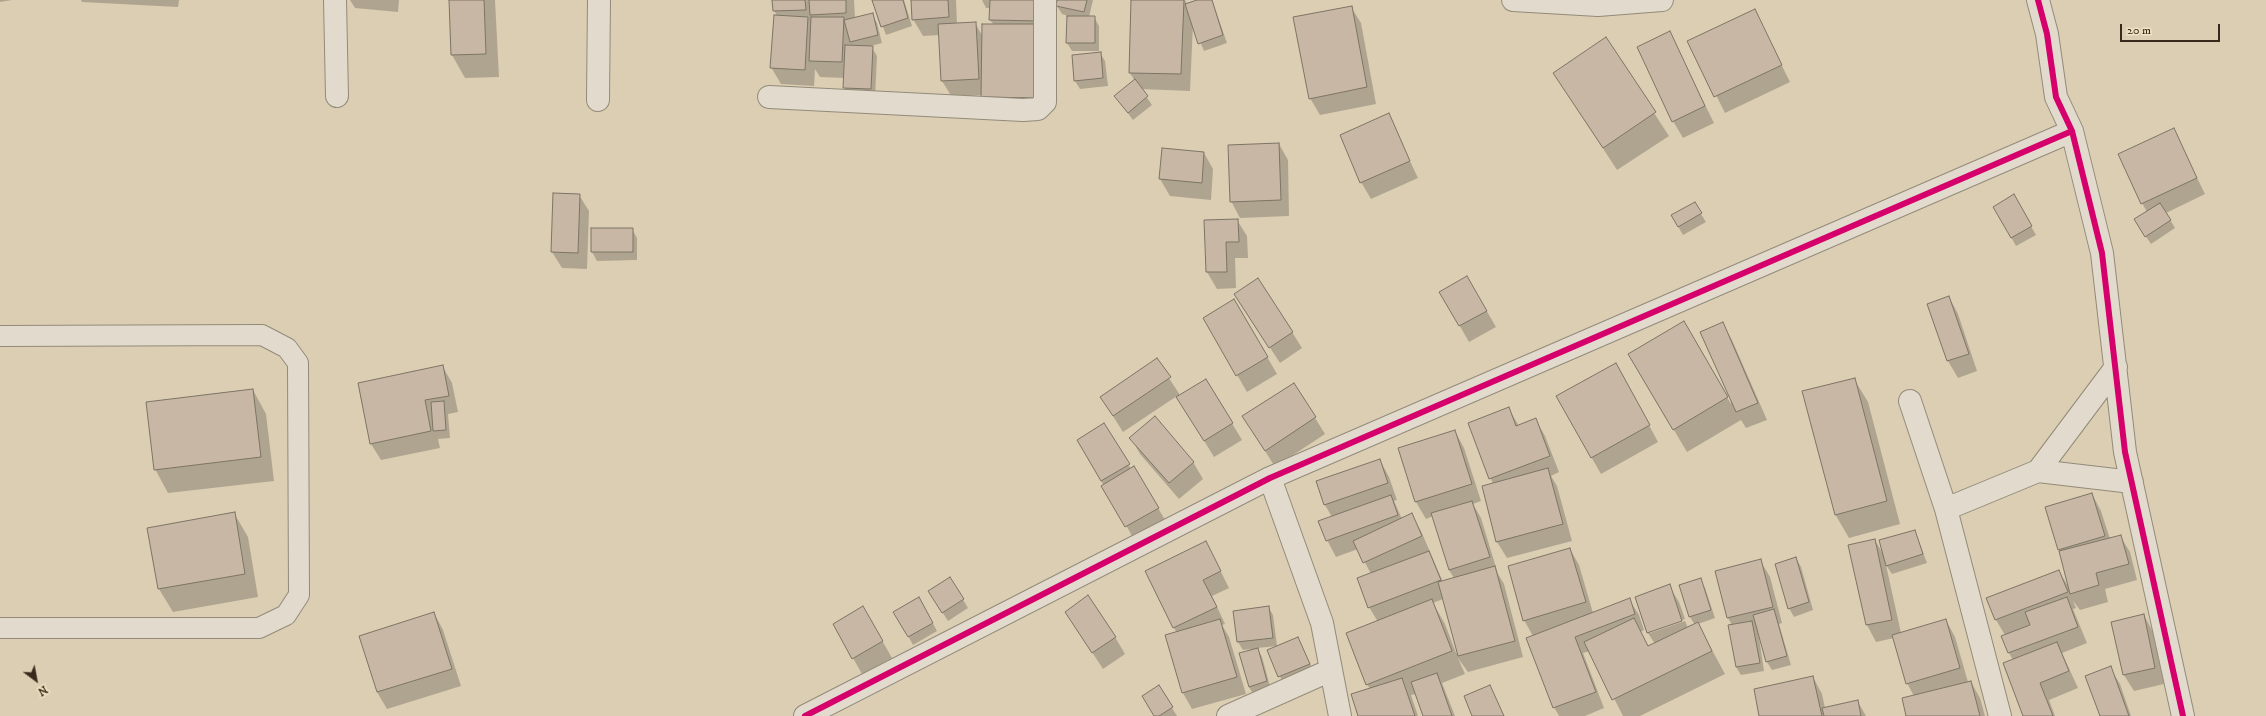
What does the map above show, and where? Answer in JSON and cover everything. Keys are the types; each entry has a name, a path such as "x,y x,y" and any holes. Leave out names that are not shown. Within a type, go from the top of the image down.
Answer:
{"street":[{"path":"335,0 338,96"},
{"path":"598,100 599,0"},
{"path":"769,97 1038,110 1044,102 1045,0"},
{"path":"1513,0 1598,5 1662,0"},
{"path":"2038,0 2047,34 2056,96 2072,131 2102,253 2126,452 2183,716"},
{"path":"805,716 1270,478 2072,131"},
{"path":"2038,471 2116,367"},
{"path":"1910,401 1946,509 2000,716"},
{"path":"1946,509 2038,471 2132,482"},
{"path":"1270,478 1322,623 1340,716"},
{"path":"1228,716 1331,670"}],"lane":[{"path":"0,336 262,335 287,348 298,363 299,595 286,615 259,628 0,628"}],"building":[{"path":"449,0 484,0 486,54 451,55"},
{"path":"772,0 805,0 806,10 773,11"},
{"path":"809,0 846,0 846,13 810,15"},
{"path":"872,0 903,0 908,18 881,27"},
{"path":"911,0 948,0 949,17 912,20"},
{"path":"990,0 1042,0 1041,21 989,20"},
{"path":"1057,0 1087,0 1084,12 1056,6"},
{"path":"1131,0 1184,0 1181,74 1129,73"},
{"path":"1197,0 1212,0 1223,35 1198,44 1185,4"},
{"path":"1352,6 1367,87 1309,99 1293,17"},
{"path":"1755,9 1782,65 1714,97 1687,41"},
{"path":"873,13 878,35 850,42 844,20"},
{"path":"774,15 808,17 805,70 770,68"},
{"path":"1067,16 1095,16 1095,43 1066,43"},
{"path":"811,17 844,17 842,62 809,61"},
{"path":"976,22 979,79 941,81 938,24"},
{"path":"982,24 1036,24 1040,98 981,97"},
{"path":"1670,31 1705,106 1672,122 1637,47"},
{"path":"1606,37 1656,112 1603,148 1553,73"},
{"path":"845,45 873,46 871,89 843,88"},
{"path":"1101,52 1103,78 1074,81 1072,55"},
{"path":"1135,79 1148,96 1128,113 1114,96"},
{"path":"1389,113 1410,161 1360,183 1340,135"},
{"path":"2174,128 2197,178 2141,204 2118,154"},
{"path":"1279,143 1281,200 1230,202 1228,145"},
{"path":"1162,148 1204,152 1202,183 1159,179"},
{"path":"553,193 580,194 578,253 551,252"},
{"path":"2014,194 2032,226 2011,238 1993,207"},
{"path":"1695,202 1702,213 1678,227 1671,215"},
{"path":"2160,203 2171,220 2145,237 2134,219"},
{"path":"1238,219 1239,242 1226,242 1227,272 1206,272 1204,220"},
{"path":"591,228 633,228 633,252 591,252"},
{"path":"1467,276 1487,311 1459,326 1439,292"},
{"path":"1258,278 1293,332 1269,348 1234,294"},
{"path":"1949,296 1969,354 1947,361 1927,304"},
{"path":"1234,299 1268,357 1236,376 1203,318"},
{"path":"1684,321 1728,397 1673,430 1628,354"},
{"path":"1723,322 1758,403 1736,412 1700,332"},
{"path":"1157,358 1171,377 1113,416 1100,397"},
{"path":"1616,363 1650,425 1591,458 1556,396"},
{"path":"443,365 449,396 425,400 431,431 370,444 358,383"},
{"path":"1855,378 1887,501 1835,515 1802,391"},
{"path":"1206,379 1233,423 1204,441 1176,397"},
{"path":"1294,383 1316,417 1265,451 1242,416"},
{"path":"253,389 261,457 154,470 146,402"},
{"path":"444,401 446,430 433,431 431,402"},
{"path":"1509,407 1516,426 1536,418 1550,456 1489,479 1468,423"},
{"path":"1155,416 1194,462 1169,483 1129,438"},
{"path":"1104,423 1130,464 1101,481 1077,440"},
{"path":"1455,430 1472,484 1415,502 1398,448"},
{"path":"1380,459 1388,483 1324,505 1316,481"},
{"path":"1134,466 1159,508 1125,527 1101,486"},
{"path":"1548,468 1563,524 1496,542 1482,486"},
{"path":"2092,493 2105,536 2058,550 2045,507"},
{"path":"1391,495 1398,515 1326,541 1318,521"},
{"path":"1472,501 1490,557 1449,570 1431,513"},
{"path":"235,512 245,574 158,589 147,528"},
{"path":"1412,513 1422,536 1363,563 1353,541"},
{"path":"1915,530 1923,554 1886,566 1879,540"},
{"path":"2121,535 2129,564 2096,573 2099,585 2070,594 2059,551"},
{"path":"1875,539 1892,620 1866,625 1848,545"},
{"path":"1206,541 1221,571 1203,580 1217,607 1173,628 1145,571"},
{"path":"1570,548 1586,602 1523,621 1508,566"},
{"path":"1429,551 1441,580 1368,608 1357,578"},
{"path":"1796,557 1809,602 1788,609 1775,564"},
{"path":"1761,559 1773,607 1727,618 1715,571"},
{"path":"1495,566 1515,641 1458,656 1438,582"},
{"path":"2059,570 2068,592 1995,620 1986,598"},
{"path":"950,577 964,599 942,613 928,591"},
{"path":"1701,578 1711,610 1689,617 1679,585"},
{"path":"1670,584 1682,621 1647,633 1635,597"},
{"path":"1088,595 1116,637 1092,653 1065,612"},
{"path":"919,597 933,623 908,637 893,612"},
{"path":"2067,597 2078,627 2008,653 2001,636 2030,625 2025,612"},
{"path":"1630,598 1635,614 1575,637 1596,692 1553,708 1526,638"},
{"path":"1432,599 1452,651 1366,685 1346,633"},
{"path":"863,606 883,641 852,659 833,624"},
{"path":"1269,606 1273,638 1237,642 1233,611"},
{"path":"1774,609 1787,656 1766,662 1753,615"},
{"path":"434,612 452,669 377,692 359,636"},
{"path":"2144,614 2155,668 2123,675 2111,622"},
{"path":"1634,618 1648,646 1698,622 1712,651 1612,700 1584,642"},
{"path":"1220,619 1237,677 1182,693 1165,635"},
{"path":"1946,619 1960,668 1906,684 1892,635"},
{"path":"1752,621 1760,663 1736,667 1728,625"},
{"path":"1298,637 1310,664 1278,677 1267,650"},
{"path":"2057,642 2069,671 2040,683 2053,716 2023,716 2003,663"},
{"path":"1258,648 1267,681 1249,687 1239,653"},
{"path":"2111,666 2129,716 2100,716 2085,676"},
{"path":"1437,673 1452,716 1423,716 1411,682"},
{"path":"1813,676 1822,716 1759,716 1754,689"},
{"path":"1402,678 1415,716 1358,716 1351,694"},
{"path":"1971,681 1980,716 1906,716 1902,698"},
{"path":"1159,685 1173,707 1159,716 1154,716 1142,696"},
{"path":"1490,685 1504,716 1472,716 1464,696"},
{"path":"1858,700 1861,716 1824,716 1822,708"}],"cycle path":[{"path":"2038,0 2047,34 2056,97 2072,131 2102,253 2125,452 2183,716"},
{"path":"805,716 1270,478 2072,131"}]}
